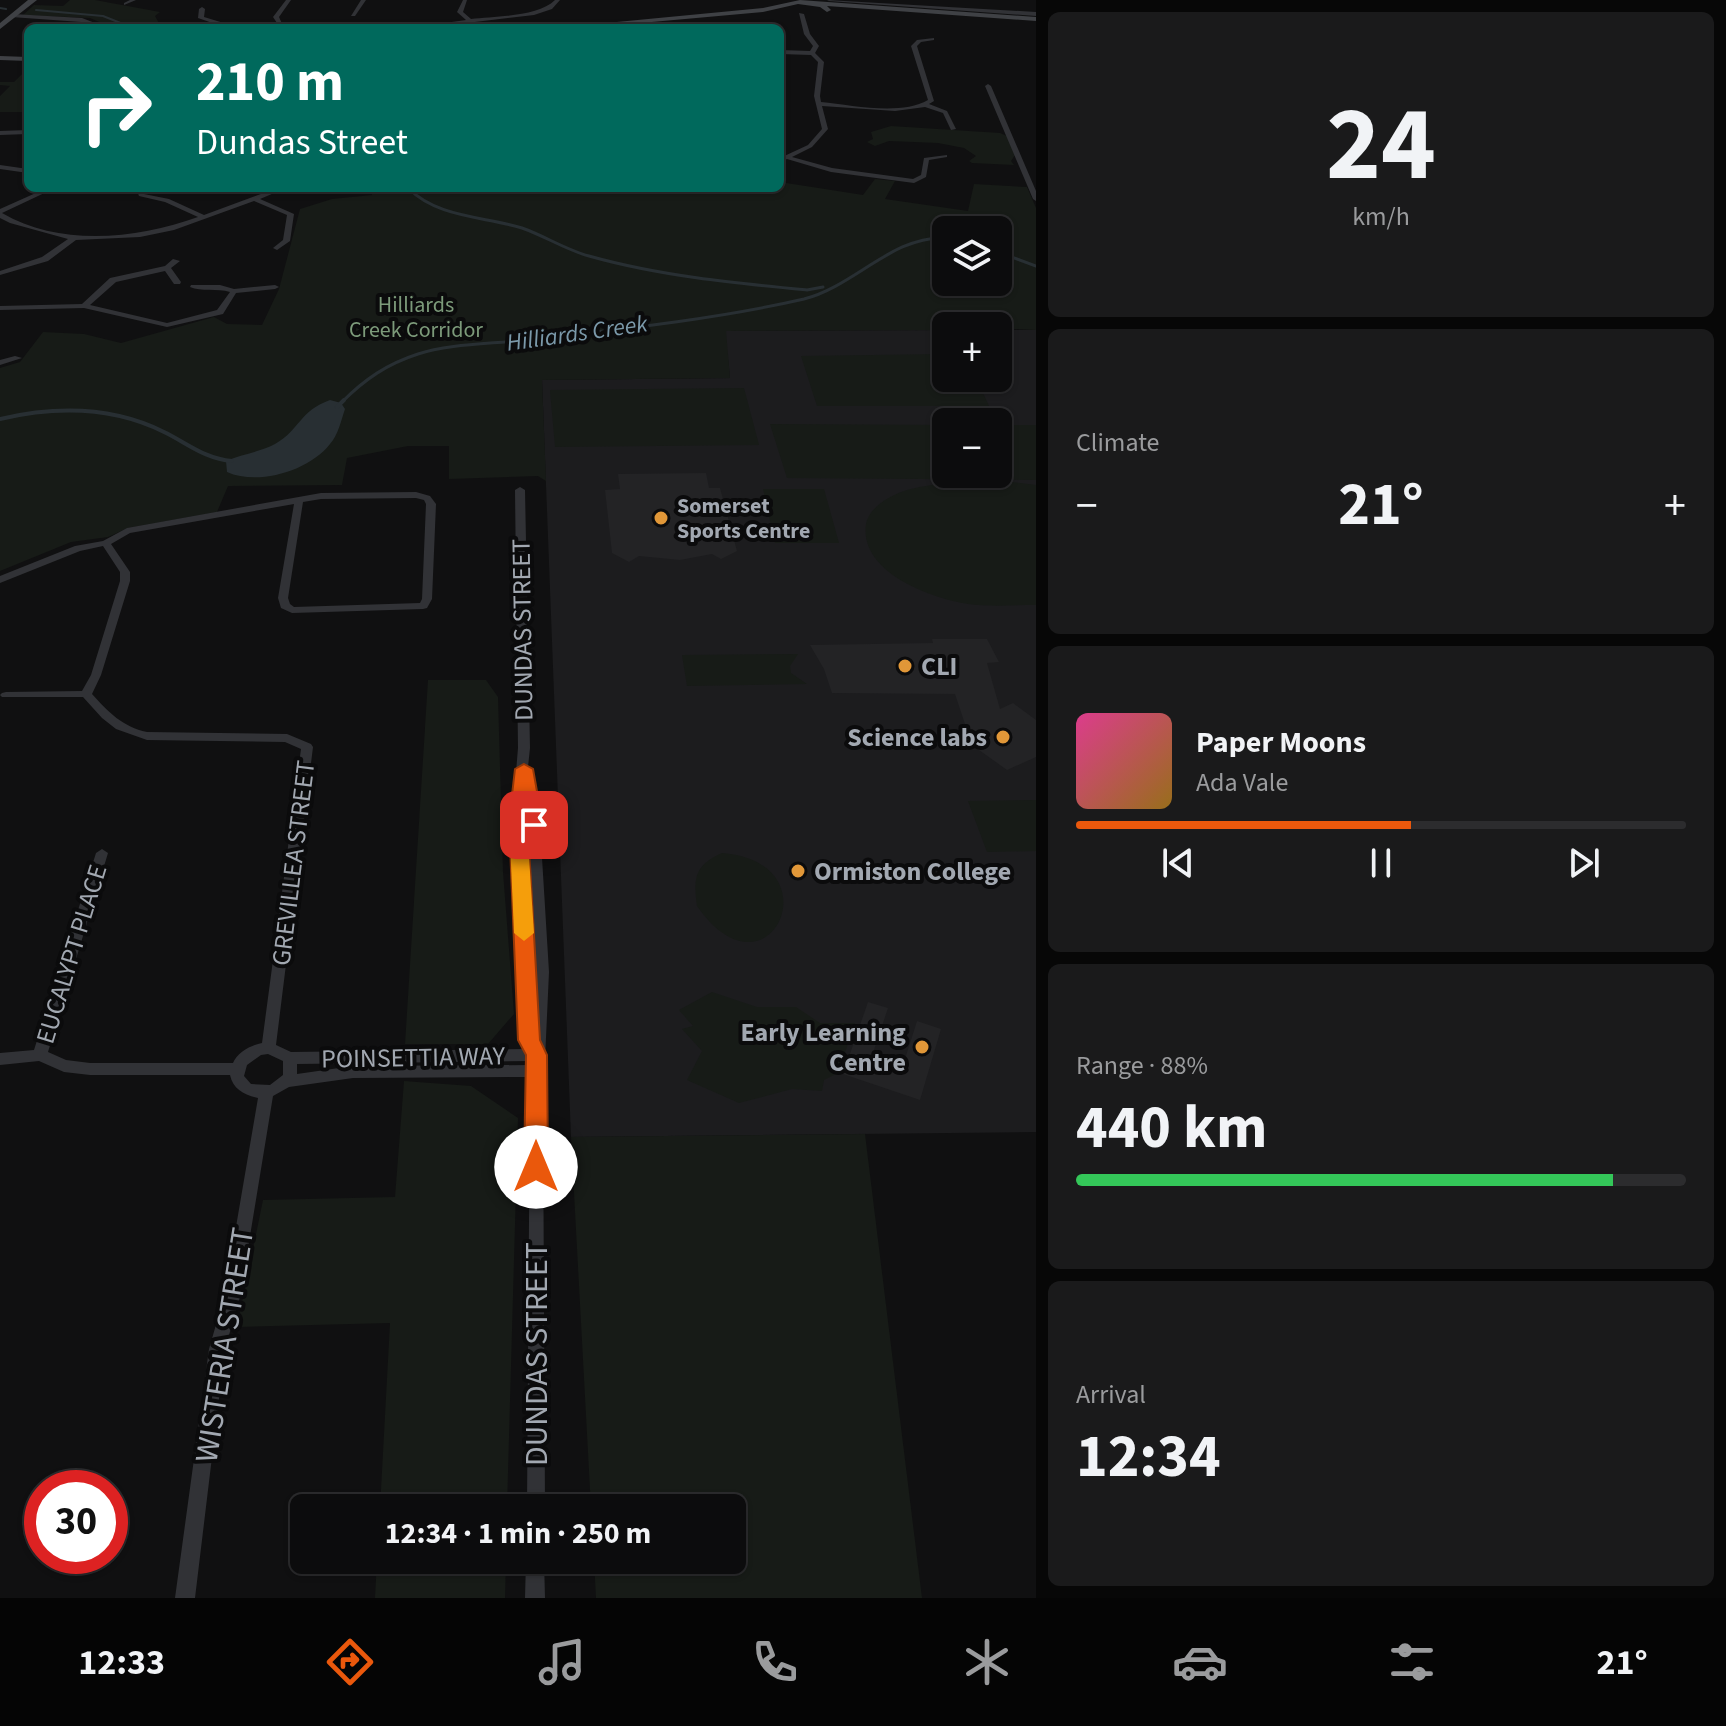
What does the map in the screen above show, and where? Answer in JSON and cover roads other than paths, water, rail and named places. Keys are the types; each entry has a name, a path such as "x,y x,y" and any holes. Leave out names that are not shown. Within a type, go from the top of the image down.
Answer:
{"main road":[{"path":"0,27 33,0"},
{"path":"597,24 788,2 1036,16"},
{"path":"788,2 797,13"},
{"path":"808,2 825,6 827,10"},
{"path":"714,12 908,10"},
{"path":"3,58 24,59"}],"street":[{"path":"126,4 134,0"},
{"path":"281,24 276,17 289,0"},
{"path":"353,15 364,0"},
{"path":"465,0 460,12 470,21"},
{"path":"445,24 539,11 558,0"},
{"path":"829,0 982,14"},
{"path":"202,9 201,18 216,24"},
{"path":"797,13 816,46 812,53"},
{"path":"13,16 82,20 94,24"},
{"path":"804,25 812,17"},
{"path":"905,39 932,39"},
{"path":"819,104 910,108 926,105 931,101 917,64 914,46 919,41"},
{"path":"784,52 812,53 821,62 819,104 825,125 824,133 810,146 784,159"},
{"path":"988,86 1034,188 1036,199"},
{"path":"926,105 948,114 953,129"},
{"path":"0,133 24,132"},
{"path":"911,156 926,159 945,156"},
{"path":"789,158 831,170 914,181 924,176 926,159"},
{"path":"0,167 24,170"},
{"path":"44,192 0,213 12,222 74,238 153,234 271,192"},
{"path":"126,198 140,192 175,202 202,216"},
{"path":"253,198 291,214 286,241 277,248"},
{"path":"0,273 45,259 74,238"},
{"path":"84,306 113,280 167,268 176,261"},
{"path":"167,268 177,282"},
{"path":"194,287 220,287 234,291 275,287"},
{"path":"0,308 84,306 153,324 173,325 220,312 234,291"},
{"path":"0,363 18,358"},
{"name":"DUNDAS STREET","path":"520,490 524,769 534,825 542,972 540,1041 536,1063 536,1494"},
{"path":"0,580 78,548 106,543 127,531 299,499 321,496 427,498 431,504 427,599 423,606 292,610 285,606 283,598 299,499"},
{"path":"6,695 86,694 96,675 125,581 125,572 106,543"},
{"name":"GREVILLEA STREET","path":"86,694 108,720 129,733 166,738 287,738 307,747 269,1048"},
{"name":"EUCALYPT PLACE","path":"40,1055 102,853"},
{"path":"269,1048 290,1058 292,1070 286,1082 266,1092 246,1089 237,1077 237,1069 248,1054 269,1048"},
{"path":"0,1059 40,1055 64,1066 90,1069 237,1069"},
{"name":"POINSETTIA WAY","path":"290,1058 536,1063"},
{"name":"POINSETTIA WAY","path":"286,1082 353,1072 536,1063"},
{"name":"WISTERIA STREET","path":"185,1598 217,1349 232,1297 266,1092"},
{"path":"535,1574 535,1598"}],"waterway":[{"path":"0,8 6,9"},
{"path":"36,10 103,16 123,24"},
{"path":"413,192 447,211 522,228 580,253 616,263 725,281 807,290 823,287"},
{"name":"Hilliards Creek","path":"342,402 386,368 431,350 669,323 804,299 823,293 909,244 932,239"},
{"name":"Hilliards Creek","path":"1012,257 1036,266"},
{"name":"Hilliards Creek","path":"337,407 342,402"},
{"name":"Hilliards Creek","path":"0,419 42,412 104,413 144,423 205,454 232,461"}],"place":[{"name":"Somerset Sports Centre","path":"661,518"},
{"name":"CLI","path":"905,666"},
{"name":"Science labs","path":"1003,737"},
{"name":"Ormiston College","path":"798,871"},
{"name":"Early Learning Centre","path":"922,1047"}],"park label":[{"name":"Hilliards Creek Corridor","path":"416,316"}]}
